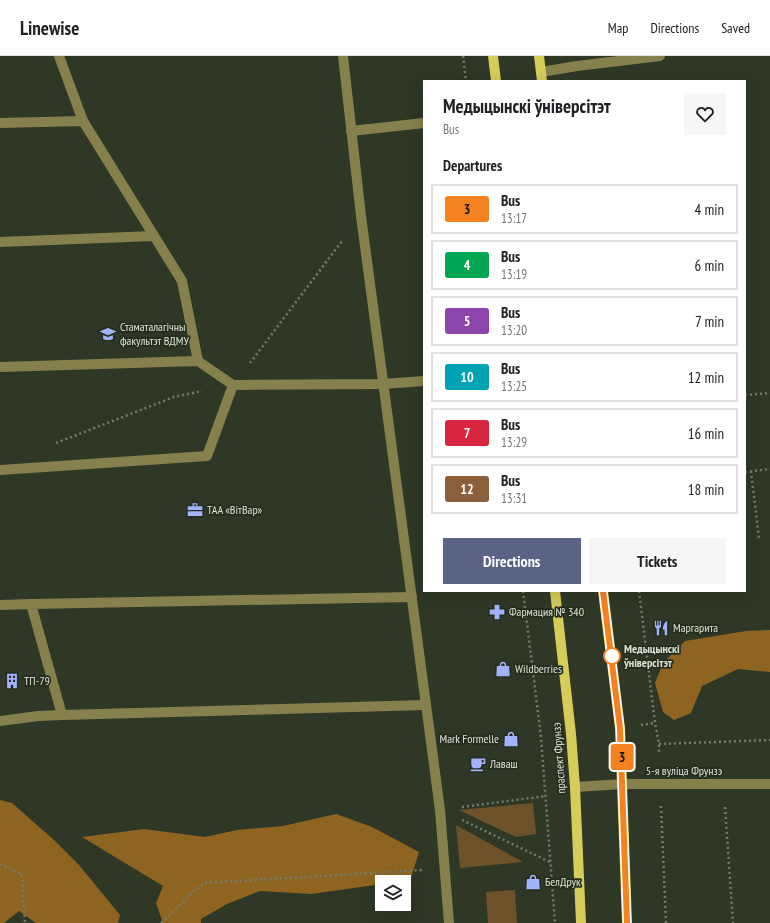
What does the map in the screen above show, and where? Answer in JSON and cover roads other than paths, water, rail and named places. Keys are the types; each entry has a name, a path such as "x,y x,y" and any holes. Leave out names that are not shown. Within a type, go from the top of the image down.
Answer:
{"main road":[{"path":"493,56 496,80"},
{"path":"539,56 542,76"},
{"name":"праспект Фрунзэ","path":"555,592 570,720 575,786 581,923"},
{"path":"603,592 620,728 627,923"}],"street":[{"path":"59,56 83,121 182,281 198,361"},
{"path":"343,56 360,216 440,810 449,923"},
{"path":"542,76 577,66 660,56"},
{"path":"0,123 83,121"},
{"path":"351,131 423,123"},
{"path":"0,242 154,236"},
{"path":"0,367 198,361 233,385 383,384 423,381"},
{"path":"0,470 207,456 233,385"},
{"path":"0,605 412,597"},
{"path":"31,604 62,715"},
{"path":"0,721 38,716 62,715 426,705"},
{"name":"5-я вуліца Фрунзэ","path":"575,786 623,784 770,784"}],"place":[{"name":"Стаматалагічны факультэт ВДМУ","path":"108,334"},
{"name":"ТАА «ВітВар»","path":"195,510"},
{"name":"Фармация № 340","path":"497,612"},
{"name":"Маргарита","path":"661,628"},
{"name":"Медыцынскі ўніверсітэт","path":"612,656"},
{"name":"Wildberries","path":"503,669"},
{"name":"ТП-79","path":"12,681"},
{"name":"Mark Formelle","path":"511,739"},
{"name":"Лаваш","path":"478,764"},
{"name":"БелДрук","path":"533,882"}]}
